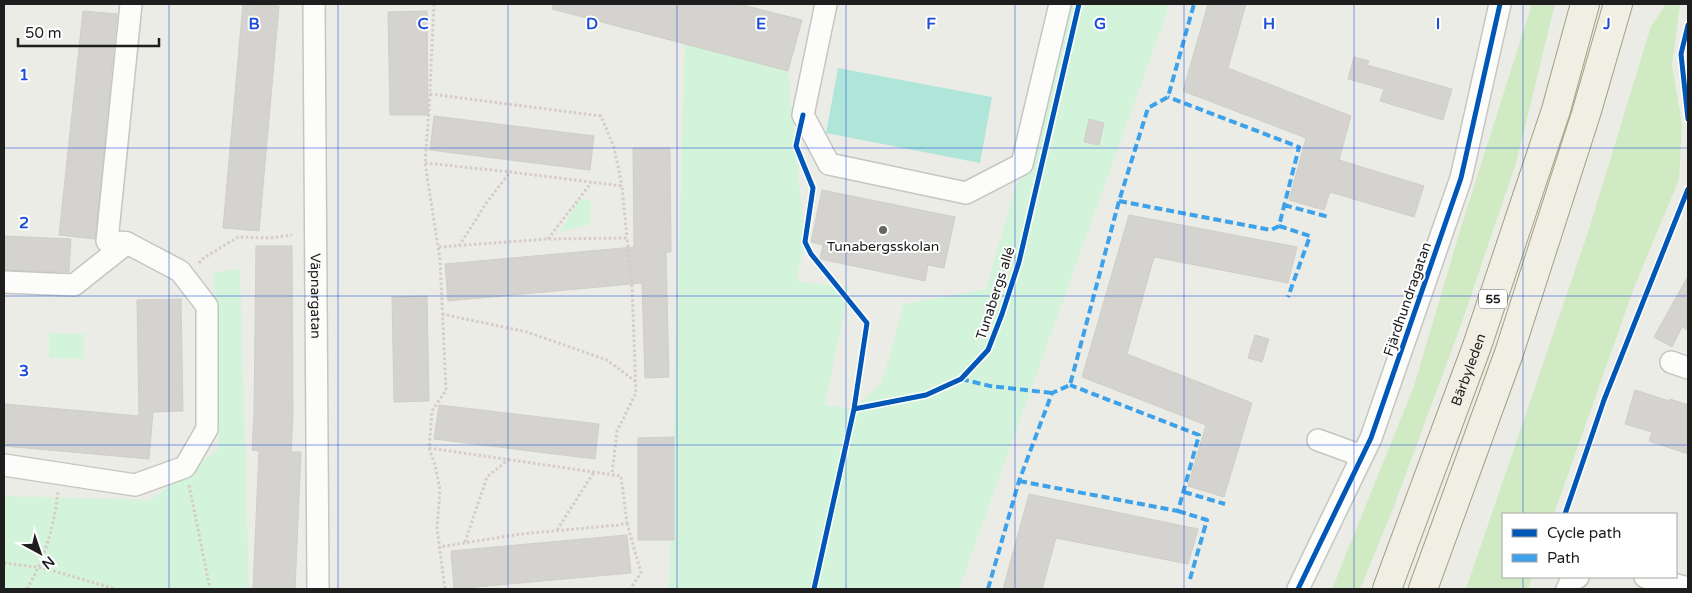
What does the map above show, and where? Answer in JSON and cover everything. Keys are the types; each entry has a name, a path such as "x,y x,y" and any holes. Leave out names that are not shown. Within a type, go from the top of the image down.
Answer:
{"main road":[{"name":"Bärbyleden","path":"1386,589 1477,346 1556,110 1585,4"},
{"name":"55","path":"1423,589 1509,353 1586,114 1618,4"}],"street":[{"path":"4,465 135,486 185,467 206,429 207,306 180,270 126,244 107,241 131,4"},
{"name":"Väpnargatan","path":"314,4 318,589"},
{"path":"826,4 803,114 829,164 966,192 1022,164 1060,4"},
{"name":"Fjärdhundragatan","path":"1298,589 1371,438 1461,178 1500,4"},
{"path":"4,282 74,285 126,244"},
{"path":"1318,440 1362,456"},
{"path":"1567,589 1571,581 1576,578"},
{"path":"1649,578 1688,588"}],"path":[{"path":"434,4 425,163 439,247 446,390 432,411 429,448 440,490 437,528 445,589"},
{"path":"430,94 601,116 614,147 622,186 632,284 636,393 617,431 612,474"},
{"path":"425,163 622,186"},
{"path":"459,246 488,202 511,172"},
{"path":"548,239 592,182"},
{"path":"187,280 202,259 238,237 270,238 292,235"},
{"path":"439,247 548,239 627,238"},
{"path":"442,314 527,332 607,360 635,382"},
{"path":"429,448 621,476 627,523 641,573 630,589"},
{"path":"465,542 487,478 510,459"},
{"path":"185,467 210,589"},
{"path":"556,531 594,472"},
{"path":"27,589 46,552 56,509 59,473"},
{"path":"439,547 465,542 627,523"},
{"path":"4,564 39,568 116,589"}],"green space":[{"path":"1060,4 1170,4 959,589 669,589 685,44 788,71 805,242 796,281 849,288 825,405 853,409 882,382 904,304 986,289 1022,164"},
{"path":"1532,4 1555,4 1516,163 1462,322 1393,509 1360,589 1332,589 1414,386 1462,224"},
{"path":"1666,4 1680,6 1672,65 1682,124 1679,180 1635,285 1554,513 1502,513 1502,578 1532,578 1528,589 1466,589 1589,229 1651,26"},
{"path":"580,198 591,201 590,224 560,232"},
{"path":"240,269 249,589 4,589 4,496 150,500 219,449 214,272"},
{"path":"49,333 84,334 84,359 49,358"}],"shaded area":[{"path":"838,68 992,97 980,163 826,133"}],"building":[{"path":"243,4 279,6 259,231 223,228"},
{"path":"553,4 739,4 802,20 788,71 552,9"},
{"path":"1208,4 1246,4 1228,68 1351,116 1339,160 1424,186 1414,217 1330,192 1324,210 1289,200 1306,138 1183,91"},
{"path":"83,11 117,14 95,239 59,235"},
{"path":"427,11 428,115 390,115 388,12"},
{"path":"1354,57 1369,61 1367,65 1452,89 1443,120 1380,101 1384,89 1348,79"},
{"path":"434,116 594,136 590,170 430,150"},
{"path":"1089,119 1104,123 1099,145 1084,142"},
{"path":"633,148 670,148 671,252 666,252 669,377 645,378 642,283 448,301 445,264 634,247"},
{"name":"Tunabergsskolan","path":"822,190 955,217 944,268 928,265 925,281 820,259 823,245 811,242"},
{"path":"1129,215 1297,247 1288,283 1154,257 1127,354 1252,403 1224,497 1188,486 1206,425 1082,377"},
{"path":"4,236 71,239 69,272 4,270"},
{"path":"256,246 292,246 293,416 291,452 301,452 295,589 253,589 259,451 252,450"},
{"path":"1688,276 1688,330 1682,327 1672,347 1654,337"},
{"path":"427,296 429,401 394,402 392,297"},
{"path":"181,299 183,411 153,412 149,459 4,446 4,404 139,416 137,300"},
{"path":"1255,335 1269,339 1262,362 1248,358"},
{"path":"1635,390 1688,405 1688,454 1649,441 1652,432 1625,424"},
{"path":"439,405 599,424 595,459 434,439"},
{"path":"674,437 674,540 638,540 638,438"},
{"path":"1029,494 1198,529 1188,564 1056,538 1042,589 1003,589"},
{"path":"627,535 631,573 454,589 451,551"}],"marked path":[{"path":"988,589 1019,481 1052,393 1070,385 1119,201 1148,108 1168,97 1194,4"},
{"path":"1119,201 1271,230 1279,226 1299,147 1168,97"},
{"path":"1284,205 1329,217"},
{"path":"1279,226 1310,236 1288,297"},
{"path":"961,379 990,386 1052,393"},
{"path":"1019,481 1178,511 1199,435 1070,385"},
{"path":"1184,492 1225,504"},
{"path":"1178,511 1207,520 1190,579"}],"cycle path":[{"name":"Tunabergs allé","path":"854,409 926,395 961,379 988,350 1019,262 1079,4"},
{"path":"1298,589 1371,438 1461,178 1500,4"},
{"path":"1688,25 1681,54 1688,119"},
{"path":"803,115 796,146 813,188 805,242 811,254 867,323 854,409 814,589"},
{"path":"1565,513 1604,400 1688,189"}],"place":[{"name":"Tunabergsskolan","path":"883,230"}]}
